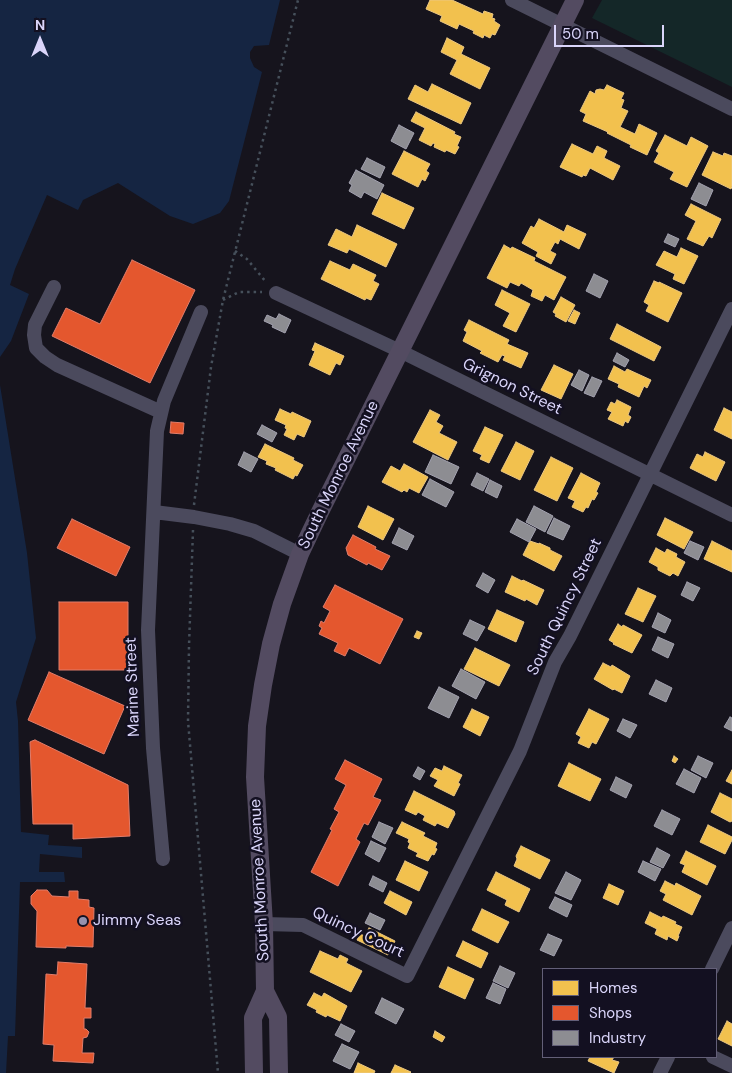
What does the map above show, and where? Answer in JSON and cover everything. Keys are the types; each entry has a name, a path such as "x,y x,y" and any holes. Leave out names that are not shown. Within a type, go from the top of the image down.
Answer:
{"main road":[{"name":"South Monroe Avenue","path":"254,1073 253,1018 265,991 264,924 255,777 257,726 271,644 282,604 300,554 320,512 575,0"},
{"name":"South Monroe Avenue","path":"265,991 278,1017 279,1073"}],"street":[{"path":"512,0 732,109"},
{"path":"54,287 35,326 36,348 57,365 161,412"},
{"name":"Grignon Street","path":"276,293 400,351 732,515"},
{"name":"South Quincy Street","path":"407,976 520,751 555,662 570,636 732,309"},
{"name":"Marine Street","path":"163,859 153,748 148,630 157,431 164,401 201,312"},
{"path":"154,512 230,524 254,531 300,554"},
{"name":"Quincy Court","path":"264,924 303,925 407,976"},
{"path":"712,968 732,928"},
{"path":"660,1073 668,1058"},
{"path":"715,1058 732,1066"}],"path":[{"path":"235,251 247,260 276,293"},
{"path":"223,300 238,292 276,293"}],"green space":[{"path":"602,0 732,0 732,87 592,18"}],"water":[{"path":"0,0 280,0 269,45 254,46 250,52 250,58 254,67 262,72 229,201 220,213 193,224 170,216 118,183 83,200 78,210 47,195 10,285 29,294 11,341 0,357"},
{"path":"0,385 27,553 36,638 16,702 21,832 49,835 48,845 82,847 82,858 40,854 39,872 64,872 65,882 20,882 15,1036 8,1036 6,1073 0,1073"}],"building: Homes":[{"path":"430,0 452,0 483,14 484,11 493,14 492,18 500,25 495,35 492,34 490,38 484,35 483,38 473,33 474,31 459,24 457,29 440,21 442,16 426,9"},
{"path":"447,38 464,47 461,54 490,68 480,89 450,74 457,60 441,52"},
{"path":"432,84 471,103 461,124 408,99 415,85 428,92"},
{"path":"607,85 624,93 621,99 624,100 621,108 628,111 620,127 635,134 639,124 657,133 647,155 630,147 631,145 608,132 583,121 586,114 580,111 590,91 595,94 596,90 604,90"},
{"path":"416,112 461,137 455,154 434,147 435,144 433,143 431,146 419,140 425,128 411,121"},
{"path":"665,135 687,146 691,137 708,146 687,187 670,179 674,172 654,162 659,153 656,151"},
{"path":"572,144 593,154 597,146 607,151 604,158 620,166 613,180 590,168 586,176 583,175 582,177 560,167"},
{"path":"404,151 430,164 426,171 429,173 425,181 422,179 418,187 392,174"},
{"path":"713,152 723,156 724,153 732,156 731,189 702,175"},
{"path":"382,193 414,208 404,229 372,214"},
{"path":"691,204 721,219 712,238 709,236 703,246 687,239 696,221 685,215"},
{"path":"539,219 564,232 567,225 586,234 579,249 560,239 558,244 555,242 550,251 556,254 551,264 536,256 538,252 522,243 531,226 534,228"},
{"path":"357,225 397,244 386,267 349,249 347,253 328,245 336,229 352,237"},
{"path":"504,245 535,258 534,261 566,277 554,300 545,295 542,301 531,296 533,290 521,283 519,286 510,282 507,288 487,278"},
{"path":"681,248 698,256 684,284 673,279 675,274 656,265 664,251 677,257"},
{"path":"330,261 350,270 353,264 376,275 373,281 379,284 371,300 366,298 365,300 321,279"},
{"path":"654,281 682,293 668,322 646,311 649,305 644,302"},
{"path":"502,290 530,304 516,332 503,326 510,313 495,305"},
{"path":"561,297 575,305 566,322 555,316 556,314 553,312"},
{"path":"574,310 580,313 575,324 568,321"},
{"path":"469,320 509,340 507,344 528,353 521,368 503,360 505,356 502,355 498,362 480,353 482,351 463,341 467,332 464,330"},
{"path":"617,324 661,347 654,361 610,339"},
{"path":"315,343 344,356 340,365 336,363 330,375 309,365 315,351 312,350"},
{"path":"554,365 573,374 561,399 541,390"},
{"path":"614,366 625,372 627,369 651,380 647,388 644,386 639,397 618,387 619,384 608,379"},
{"path":"617,400 631,407 628,415 631,417 628,423 625,421 623,426 608,419 612,412 607,410 611,402 615,404"},
{"path":"724,408 732,412 732,439 714,430"},
{"path":"280,409 291,414 292,412 311,421 304,437 297,434 294,440 284,435 287,429 285,428 286,425 275,420"},
{"path":"430,410 440,415 436,422 443,426 439,433 457,442 448,460 413,442"},
{"path":"485,427 503,435 489,463 480,459 482,455 473,451"},
{"path":"516,442 534,451 520,480 501,471"},
{"path":"265,444 294,458 293,460 303,465 297,476 295,475 293,479 275,470 276,468 266,464 267,461 258,457"},
{"path":"705,452 725,462 716,481 690,468 697,454 703,457"},
{"path":"551,457 573,468 557,501 534,490"},
{"path":"404,464 428,477 419,493 409,488 407,492 404,490 402,492 382,482 391,466 400,471"},
{"path":"581,473 600,483 594,500 592,499 588,508 586,507 583,512 572,507 575,501 568,498"},
{"path":"368,506 394,519 383,540 358,527"},
{"path":"665,518 693,532 684,549 657,535"},
{"path":"530,541 550,548 550,550 562,556 554,571 523,555"},
{"path":"712,541 732,551 732,572 704,559"},
{"path":"656,548 665,553 667,549 677,554 676,557 685,562 678,576 673,573 670,576 658,570 658,567 649,562"},
{"path":"512,576 544,590 537,605 505,592"},
{"path":"638,588 656,596 643,622 625,614"},
{"path":"497,610 524,622 516,642 488,629"},
{"path":"618,624 642,635 632,653 613,644 609,640"},
{"path":"417,631 422,633 419,639 414,637"},
{"path":"475,648 510,665 499,686 464,669"},
{"path":"603,663 611,667 612,665 630,676 622,693 594,679"},
{"path":"472,709 489,717 480,736 463,727"},
{"path":"589,709 609,719 596,744 592,742 589,748 578,743 581,737 576,734"},
{"path":"674,756 678,759 675,763 672,761"},
{"path":"569,763 601,779 590,801 558,786"},
{"path":"444,766 462,775 454,796 434,786 438,780 430,776 435,768 442,771"},
{"path":"732,770 732,784 726,781"},
{"path":"414,791 454,811 455,814 448,828 437,823 435,826 423,820 425,816 418,812 416,815 405,810"},
{"path":"720,793 732,799 732,821 730,822 711,812"},
{"path":"402,822 425,833 423,836 437,843 434,855 432,854 428,861 416,856 418,853 408,848 409,839 396,833"},
{"path":"708,825 732,837 725,854 700,842"},
{"path":"521,846 550,860 540,879 514,866"},
{"path":"686,851 716,866 707,885 682,872 685,865 680,863"},
{"path":"405,861 428,872 419,891 396,880"},
{"path":"496,872 530,889 519,912 505,905 507,900 487,890"},
{"path":"665,881 675,886 676,883 701,896 692,915 663,900 666,894 660,891"},
{"path":"609,884 624,891 618,905 603,898"},
{"path":"390,891 412,902 406,915 384,903"},
{"path":"482,909 509,922 498,943 472,930"},
{"path":"650,912 676,922 675,924 682,927 677,941 668,936 667,940 655,934 657,929 645,923"},
{"path":"369,928 395,941 388,955 357,940 360,934 365,936"},
{"path":"463,941 488,953 481,968 456,956"},
{"path":"320,951 338,959 340,955 348,959 346,963 362,971 351,992 310,972"},
{"path":"448,967 474,979 465,999 439,987"},
{"path":"314,993 322,997 324,993 347,1006 340,1021 327,1015 326,1017 307,1005"},
{"path":"727,1021 732,1024 732,1046 718,1039"},
{"path":"435,1031 445,1037 442,1042 433,1037"},
{"path":"590,1058 613,1058 612,1060 619,1062 614,1073 588,1061"},
{"path":"358,1063 375,1071 374,1073 354,1073"},
{"path":"395,1065 411,1072 391,1073"}],"building: Shops":[{"path":"132,260 195,290 150,383 52,336 66,308 100,324"},
{"path":"171,422 184,423 183,434 170,433"},
{"path":"72,519 130,547 116,576 57,548"},
{"path":"353,535 390,556 382,570 348,555 346,548"},
{"path":"335,585 403,619 380,664 349,648 345,656 334,651 338,643 319,634 322,628 319,626 321,621 324,623 330,611 323,607"},
{"path":"59,602 128,602 128,670 59,670"},
{"path":"49,672 125,706 104,754 28,720"},
{"path":"35,740 128,785 130,836 73,839 73,824 33,824 30,742"},
{"path":"345,760 382,779 373,797 381,800 368,825 364,823 356,839 360,842 338,886 311,872 339,812 334,809 346,785 335,779"},
{"path":"37,890 47,890 52,896 69,897 69,891 78,891 78,899 89,900 89,907 94,908 93,947 36,947 37,911 31,904 31,896"},
{"path":"58,962 87,964 85,1008 91,1008 91,1018 84,1018 84,1029 89,1032 87,1037 83,1038 82,1053 94,1053 93,1063 53,1061 54,1045 43,1044 46,974 57,975"}],"building: Industry":[{"path":"399,125 414,133 406,149 391,141"},
{"path":"367,158 385,167 380,178 361,169"},
{"path":"356,170 384,185 377,199 364,192 361,198 349,191 352,185 349,183"},
{"path":"699,183 713,190 706,206 691,199"},
{"path":"668,234 679,239 675,247 664,242"},
{"path":"594,274 608,281 600,298 586,291"},
{"path":"279,314 291,320 285,333 264,321 267,315 276,319"},
{"path":"617,353 629,360 625,367 613,361"},
{"path":"579,370 589,375 582,391 571,385"},
{"path":"592,377 602,381 594,397 584,393"},
{"path":"262,425 277,433 272,442 257,434"},
{"path":"244,452 258,459 251,472 238,465"},
{"path":"433,455 459,467 451,484 425,472"},
{"path":"477,473 489,479 483,491 471,485"},
{"path":"430,479 454,492 446,507 422,495"},
{"path":"490,480 502,486 497,498 485,492"},
{"path":"534,506 553,516 545,532 526,522"},
{"path":"554,518 570,526 563,540 547,533"},
{"path":"517,519 536,529 529,542 510,532"},
{"path":"399,528 414,536 407,550 392,543"},
{"path":"690,541 704,547 698,560 684,553"},
{"path":"483,573 495,580 488,593 476,586"},
{"path":"687,582 700,588 693,601 681,595"},
{"path":"658,613 671,620 665,633 652,627"},
{"path":"470,620 485,627 477,641 463,634"},
{"path":"658,637 674,644 668,658 652,650"},
{"path":"461,669 485,682 476,699 452,686"},
{"path":"656,680 672,688 666,702 649,694"},
{"path":"439,687 459,697 449,718 428,708"},
{"path":"730,717 732,718 732,731 724,727"},
{"path":"623,719 637,725 630,738 617,731"},
{"path":"698,756 713,763 706,778 691,770"},
{"path":"418,767 425,771 420,780 413,776"},
{"path":"684,769 701,778 694,793 676,784"},
{"path":"616,777 632,785 626,798 610,790"},
{"path":"662,810 680,819 672,835 654,826"},
{"path":"379,822 393,828 385,844 372,837"},
{"path":"371,841 386,848 379,862 365,854"},
{"path":"657,848 670,855 663,868 650,862"},
{"path":"643,861 661,869 655,881 638,872"},
{"path":"566,872 581,880 571,900 555,893"},
{"path":"373,876 387,883 383,892 369,885"},
{"path":"555,897 572,905 567,917 549,908"},
{"path":"370,913 385,920 380,930 365,923"},
{"path":"548,934 562,940 554,956 540,950"},
{"path":"500,966 515,973 508,988 493,981"},
{"path":"493,983 506,989 500,1004 486,998"},
{"path":"382,998 404,1009 396,1024 375,1013"},
{"path":"341,1024 355,1031 349,1042 335,1035"},
{"path":"342,1044 359,1052 350,1069 333,1061"}],"place":[{"name":"Jimmy Seas","path":"83,921"}]}
